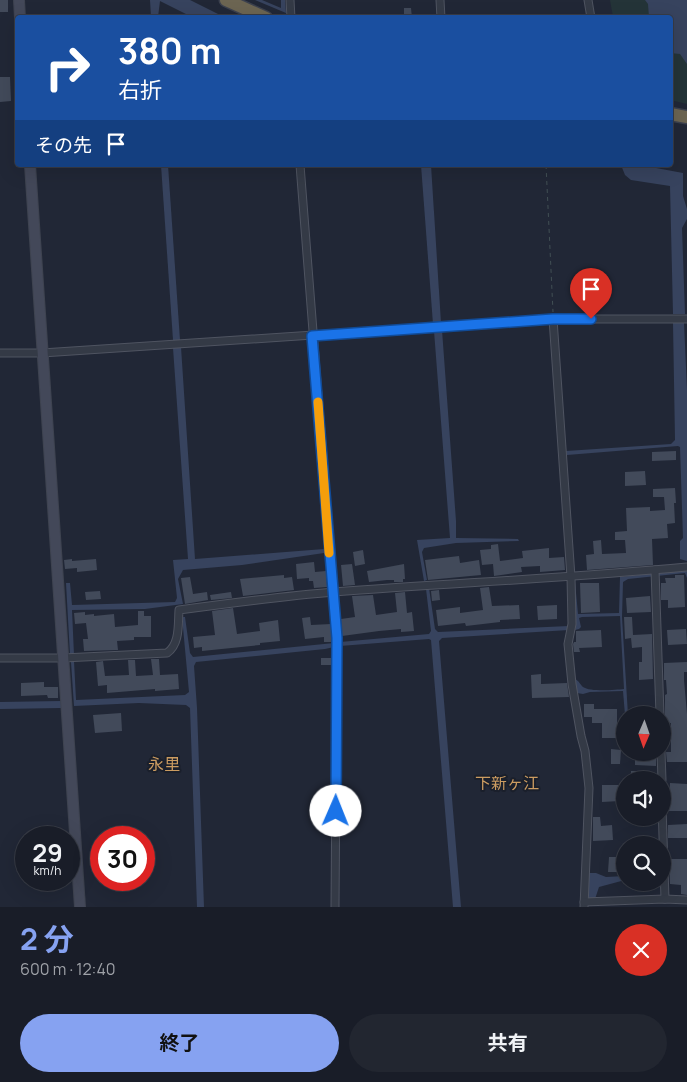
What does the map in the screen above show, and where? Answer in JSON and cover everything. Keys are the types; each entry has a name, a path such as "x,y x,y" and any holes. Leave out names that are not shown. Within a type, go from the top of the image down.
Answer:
{"highway":[{"path":"226,0 259,15"},
{"path":"673,115 687,117"}],"street":[{"path":"19,0 20,15"},
{"path":"290,0 291,15"},
{"path":"440,0 441,15"},
{"path":"588,0 590,15"},
{"path":"30,167 80,907"},
{"path":"300,167 337,658 335,907"},
{"path":"0,354 312,336 553,319 687,319"},
{"path":"553,319 571,577 572,624 568,644 572,684 585,751 589,788 584,904 666,899 687,900"},
{"path":"0,658 62,658 167,653 173,649 176,641 179,610 332,592 523,578 571,577 687,567"},
{"path":"655,570 660,706"},
{"path":"663,826 666,899"}],"path":[{"path":"546,167 553,319"}],"shaded area":[{"path":"610,0 652,0 656,15 613,15"},
{"path":"673,32 687,38 687,104 673,101"}],"water":[{"path":"150,0 190,0 220,15 188,15 160,1 158,15 151,15"},
{"path":"255,0 262,0 281,8 281,0 285,0 286,13"},
{"path":"645,0 687,0 687,64 680,54 673,53 673,15 649,15 648,4"},
{"path":"161,167 168,167 180,340 173,340"},
{"path":"421,167 431,167 441,323 433,324"},
{"path":"622,167 651,167 683,173 683,196 687,209 687,219 682,228 685,314 673,314 670,186 631,180 625,175"},
{"path":"673,323 684,323 687,390 687,561 680,559 680,541 683,538 680,447 567,455 566,451 671,444 675,440"},
{"path":"442,330 456,538 518,539 519,541 456,543 424,548 422,552 427,580 424,581 417,540 450,538 434,331"},
{"path":"181,347 195,559 324,549 324,553 242,565 183,570 178,579 183,604 145,609 72,610 74,655 70,655 66,583 70,583 72,605 175,602 177,598 173,560 188,559 173,348"},
{"path":"687,570 687,578 685,573 628,579 623,582 622,617 627,706 624,706 623,691 577,693 575,679 586,689 624,689 620,616 582,617 579,618 581,627 575,630 574,583 578,614 619,613 620,577"},
{"path":"429,588 435,629 438,632 569,626 569,630 442,638 439,641 461,907 453,907 431,640 340,646 340,642 429,634 431,631 426,589"},
{"path":"182,617 185,617 190,653 193,657 334,643 334,647 325,649 196,662 194,666 204,907 197,907 190,708 186,705 139,703 74,706 71,662 74,661 76,700 185,695 189,692"},
{"path":"61,701 61,708 0,709 0,702"},
{"path":"589,873 596,873 606,877 616,876 616,882 599,887 595,899 590,899 588,896"}],"building":[{"path":"0,0 8,0 8,12 0,12"},
{"path":"404,8 411,8 412,15 404,15"},
{"path":"0,77 10,77 11,101 0,102"},
{"path":"676,451 676,460 652,461 652,452"},
{"path":"645,471 646,485 625,486 625,472"},
{"path":"675,488 675,523 667,524 668,538 652,539 653,565 587,570 586,555 594,554 593,541 601,540 602,554 626,553 625,540 615,540 615,532 627,531 626,508 650,507 650,511 665,510 664,497 653,497 653,489"},
{"path":"498,544 500,561 523,558 522,551 549,548 549,558 564,557 565,570 540,572 540,566 521,567 522,572 494,576 493,564 482,565 480,550 491,549 491,545"},
{"path":"363,550 365,564 355,566 353,552"},
{"path":"459,556 460,563 479,560 481,575 428,580 425,560"},
{"path":"72,559 72,561 96,559 97,570 77,572 77,568 65,569 64,560"},
{"path":"314,562 315,572 326,571 327,587 314,588 313,581 309,581 309,578 297,579 296,564"},
{"path":"352,564 355,585 343,586 341,565"},
{"path":"404,564 405,579 403,579 403,582 387,580 369,582 367,571"},
{"path":"284,575 284,578 292,577 294,590 243,596 240,579"},
{"path":"675,575 684,575 685,607 668,608 668,600 661,600 661,583 666,583 665,578 675,578"},
{"path":"190,577 193,594 207,592 208,600 185,604 181,578"},
{"path":"580,583 599,583 600,612 581,613"},
{"path":"489,587 492,606 519,605 520,619 500,620 500,622 466,626 465,623 438,626 436,610 460,607 460,613 483,610 480,588"},
{"path":"439,590 440,600 432,601 431,591"},
{"path":"100,591 101,599 86,600 85,592"},
{"path":"231,592 232,598 211,600 210,595"},
{"path":"405,592 407,613 412,612 414,631 401,632 401,629 342,636 341,619 355,617 352,596 373,595 376,615 397,612 395,593"},
{"path":"650,596 651,612 627,613 626,598"},
{"path":"557,605 557,619 538,620 537,606"},
{"path":"233,608 237,634 260,631 259,623 278,620 280,641 202,651 202,647 194,648 193,637 215,635 212,611"},
{"path":"138,611 144,611 144,616 151,616 151,637 134,637 134,640 117,641 118,650 84,651 83,639 88,639 86,623 75,624 74,613 85,612 85,615 94,614 94,616 114,614 115,627 138,625"},
{"path":"310,617 311,625 331,624 332,642 324,642 324,637 305,639 302,618"},
{"path":"624,617 632,617 633,635 652,634 653,679 639,680 639,662 642,662 642,647 632,648 631,638 625,639"},
{"path":"686,629 687,644 668,645 667,630"},
{"path":"601,630 602,647 579,648 580,652 574,652 573,644 576,642 576,631"},
{"path":"321,658 332,658 331,665 321,665"},
{"path":"151,659 159,659 160,675 178,674 179,689 107,693 107,685 98,686 96,662 103,661 105,676 129,675 128,660 135,660 136,676 153,675"},
{"path":"687,662 687,672 684,672 684,680 687,714 687,762 667,762 671,761 671,706 665,706 665,695 667,694 666,680 664,680 664,663"},
{"path":"541,674 541,684 567,683 569,697 532,698 531,675"},
{"path":"44,682 44,687 58,687 58,698 48,698 47,695 21,696 21,683"},
{"path":"584,704 594,704 594,709 616,709 616,738 602,738 602,723 592,723 592,717 584,717"},
{"path":"121,713 122,731 95,733 93,715"},
{"path":"611,749 616,750 616,761 620,761 620,764 611,764"},
{"path":"635,761 656,761 656,766 635,765"},
{"path":"671,783 687,784 687,811 671,811"},
{"path":"602,785 616,785 616,801 602,802"},
{"path":"593,817 600,817 601,826 612,825 613,840 593,841"},
{"path":"687,824 687,838 671,838 671,836 668,836 668,826"},
{"path":"609,857 616,857 616,872 608,872"},
{"path":"671,859 687,859 687,895 681,894 681,885 671,884"}],"slow traffic":[{"path":"318,402 329,553"}],"district":[{"name":"永里","path":"164,764"},
{"name":"下新ヶ江","path":"507,783"}],"route":[{"path":"336,811 337,638 312,336 553,319 591,319"}]}
